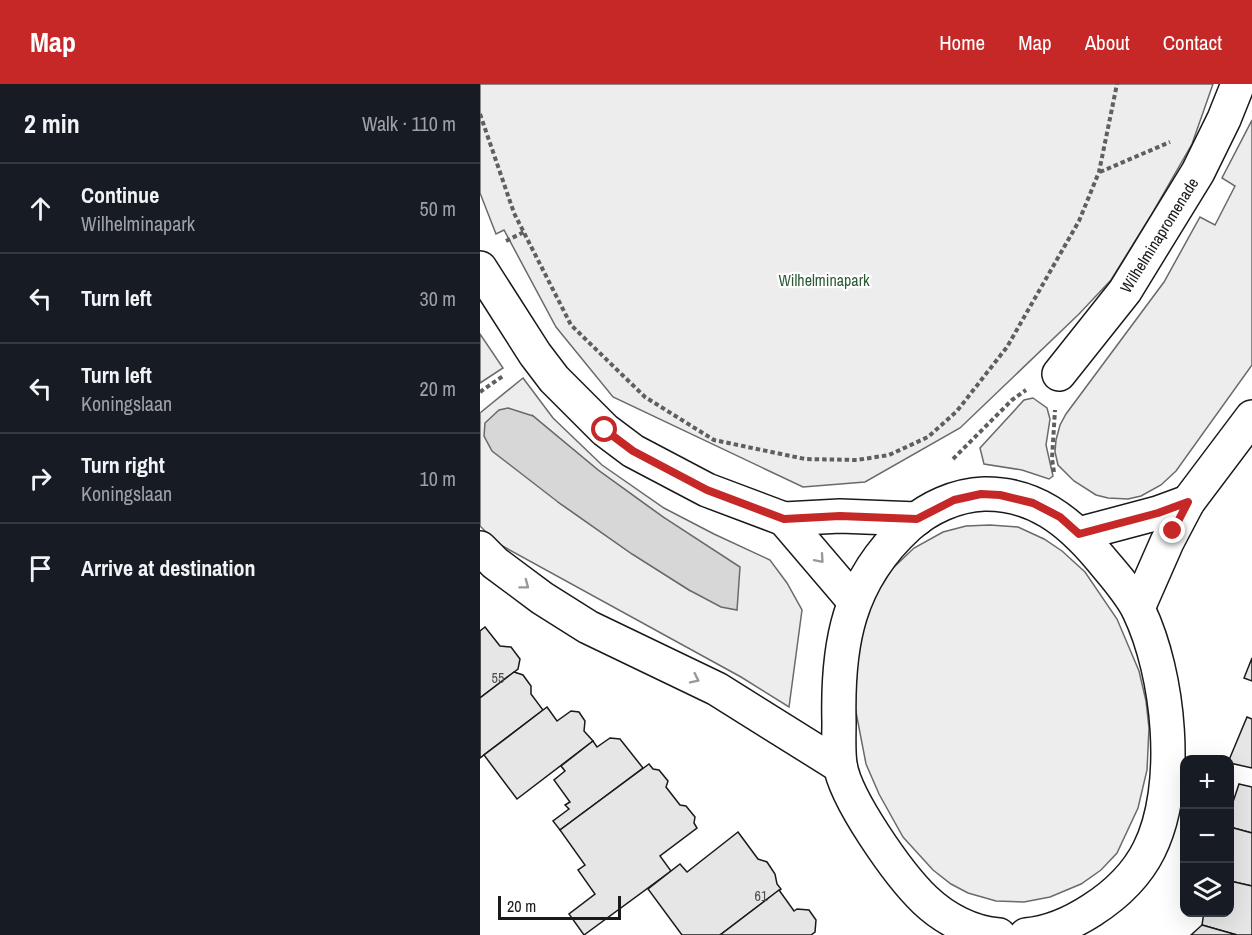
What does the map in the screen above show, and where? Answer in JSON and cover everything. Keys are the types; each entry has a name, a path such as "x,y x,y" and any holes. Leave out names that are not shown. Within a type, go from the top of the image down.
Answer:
{"street":[{"name":"Wilhelminapromenade","path":"1059,374 1125,291 1198,172 1238,84"},
{"path":"480,268 535,354 554,379 605,430 633,451 707,490 784,519 840,516 917,519"},
{"path":"1138,608 1167,542 1188,502 1252,417"},
{"path":"999,935 965,928 924,899 897,867 867,825 840,766 838,682 842,651 854,601 875,563 895,538 917,519 954,500 981,494 1017,498 1033,503 1070,526 1114,575 1138,608 1164,691 1168,754 1164,797 1159,823 1150,848 1138,869 1091,923 1059,927 1038,934 1026,935"},
{"path":"1070,526 1158,513 1188,502"},
{"path":"784,519 854,601"},
{"path":"480,548 495,563 542,598 588,627 717,689 840,766"}],"path":[{"path":"480,114 514,213 571,325 645,397 714,440 806,459 857,460 889,455 928,437 957,411 1007,347 1078,221 1099,172 1118,84"},
{"path":"1099,172 1224,119"},
{"path":"950,461 1012,400 1035,382 1059,374 1052,459 1070,526"}],"shaded area":[{"name":"Wilhelminapark","path":"480,84 1213,84 1192,144 1150,217 1111,280 1079,314 960,428 865,482 803,487 613,397 556,327 504,230 496,234 480,193"},
{"path":"1252,120 1252,365 1176,471 1161,485 1141,496 1128,499 1096,495 1074,481 1058,465 1055,452 1060,425 1164,282 1200,217 1215,225 1235,186 1222,178"},
{"path":"480,334 503,368 480,383"},
{"path":"523,378 553,418 602,465 664,508 770,560 787,583 802,610 789,707 741,677 497,543 480,526 480,413","holes":["533,416 598,470 663,517 689,590 632,554 558,502"]},
{"path":"1033,398 1047,408 1050,419 1046,445 1053,476 1049,479 1022,470 984,464 980,448 1024,400"},
{"path":"508,408 533,416 598,470 663,517 740,567 737,610 721,607 689,590 632,554 558,502 492,451 484,436 485,423 499,410"},
{"path":"966,526 1018,527 1044,539 1062,551 1085,572 1117,619 1139,671 1149,728 1147,770 1138,808 1117,853 1101,870 1081,884 1050,897 1024,902 996,901 968,893 951,884 933,870 903,837 879,794 866,764 855,707 858,650 863,625 876,594 892,569 914,548 943,532"}],"building":[{"path":"485,627 500,646 511,647 520,659 518,669 480,698 480,631"},
{"path":"1252,658 1252,681 1244,678"},
{"path":"514,672 523,675 531,686 531,694 543,710 480,758 480,698"},
{"path":"547,707 557,721 571,711 579,712 585,721 584,731 593,741 517,799 484,755"},
{"path":"1247,717 1252,719 1252,768 1234,764 1234,755 1231,755"},
{"path":"610,738 620,739 643,768 560,830 553,821 569,809 565,805 570,802 554,780 565,771 561,766 593,741 597,747"},
{"path":"649,764 653,769 659,770 668,781 666,787 680,805 686,806 695,817 694,823 697,828 660,856 671,871 584,935 569,914 595,894 578,870 585,865 560,830"},
{"path":"1239,784 1252,787 1252,833 1234,828 1234,799"},
{"path":"1234,828 1252,833 1252,886 1234,882"},
{"path":"738,832 758,859 767,862 781,889 720,935 682,935 648,889 680,864 687,872"},
{"path":"1234,882 1252,886 1252,935 1237,935 1202,925 1203,917 1234,917"},
{"path":"779,890 794,911 809,910 816,920 815,932 811,935 720,935"},
{"path":"1202,925 1237,935 1191,935"}],"route":[{"path":"605,430 633,451 707,490 784,519 840,516 917,519 954,500 981,494 1000,495 1033,503 1060,517 1079,534 1132,521 1188,502 1173,531"}]}
